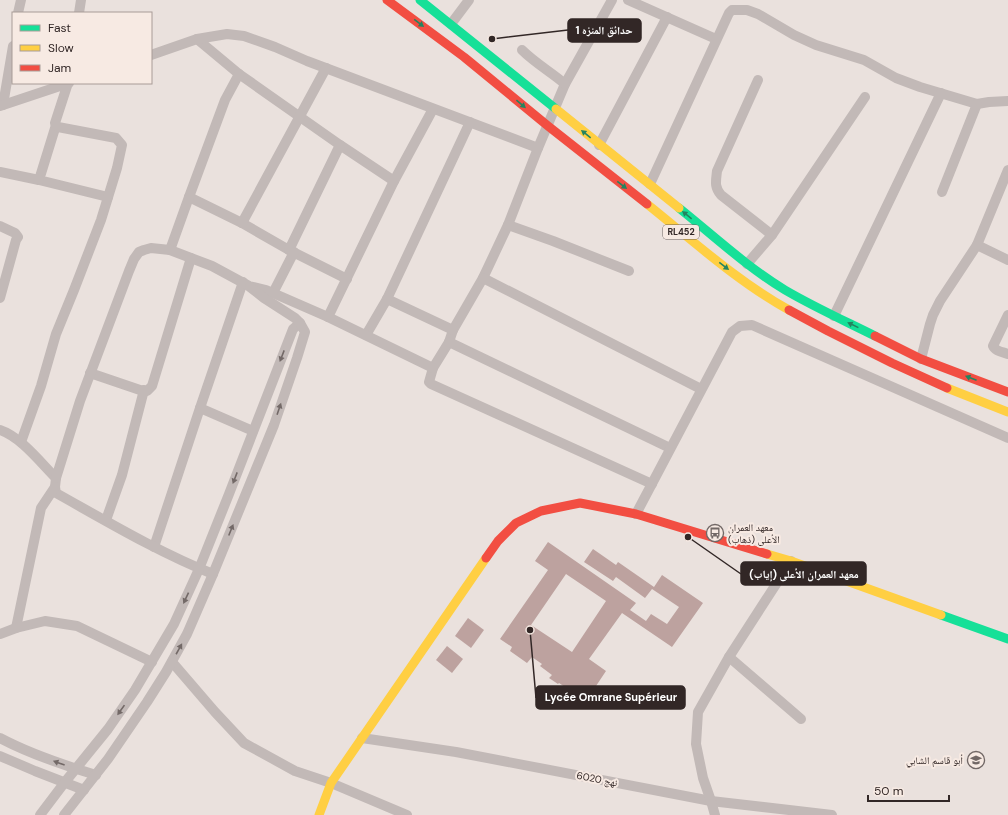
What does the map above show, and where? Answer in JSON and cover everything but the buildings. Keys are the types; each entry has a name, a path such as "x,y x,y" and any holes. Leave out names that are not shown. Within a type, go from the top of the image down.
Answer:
{"main road":[{"name":"RL452","path":"387,0 464,57 548,126 733,273 775,302 828,331 892,363 958,393 1008,412"},
{"name":"RL452","path":"420,0 650,184 747,264 785,290 921,359 1008,392"},
{"path":"319,815 331,783 498,541 516,523 541,511 580,503 636,514 792,561 1008,638"}],"street":[{"path":"18,12 21,0"},
{"path":"79,12 81,0"},
{"path":"451,24 469,0"},
{"path":"612,0 565,84 508,225 483,278 452,330 449,342 433,368 429,382 652,484"},
{"path":"628,0 716,39"},
{"path":"650,184 716,39 732,10 747,10 758,14 794,35 816,45 864,60 896,78 920,87 977,104 1008,101"},
{"path":"600,145 667,17"},
{"path":"152,55 197,39 227,34 244,36 432,109 538,148"},
{"path":"197,39 239,74 340,146 394,181"},
{"path":"522,50 565,84"},
{"path":"12,51 2,106 65,84"},
{"path":"242,223 326,68"},
{"path":"170,250 225,100 239,74"},
{"path":"758,80 718,171 716,184 717,190 721,195 772,236"},
{"path":"39,180 68,84"},
{"path":"834,316 941,93"},
{"path":"747,264 772,236 865,97"},
{"path":"942,192 977,104"},
{"path":"328,317 394,181 432,109"},
{"path":"366,335 388,300 470,122"},
{"path":"20,442 41,386 56,334 101,220 117,168 122,145 116,138 56,125"},
{"path":"273,293 340,146"},
{"path":"921,359 930,324 940,301 977,245 1008,170"},
{"path":"0,172 108,197"},
{"path":"189,197 242,223 347,279"},
{"path":"508,225 629,271"},
{"path":"0,226 15,232 18,236 0,298"},
{"path":"977,245 1008,260"},
{"path":"16,628 41,508 56,482 80,401 134,259 139,252 151,248 170,250 212,266 246,284 264,298 295,318 305,332 297,358 274,425 187,634 172,662 147,702 96,775 64,815"},
{"path":"90,374 147,391 152,386 191,258"},
{"path":"483,278 701,389"},
{"path":"246,284 266,290 328,317 433,368"},
{"path":"154,547 200,408 246,284"},
{"path":"388,300 452,330"},
{"path":"1008,315 993,346 997,350 1008,354"},
{"path":"40,815 108,729 135,690 174,624 199,569 254,431 292,329 300,323"},
{"path":"636,514 732,332 740,326 752,325 1008,438"},
{"path":"449,342 670,448"},
{"path":"106,520 122,475 144,390"},
{"path":"200,408 254,431"},
{"path":"0,430 6,432 20,442 56,482 56,493 154,547 199,569 213,574"},
{"path":"715,815 703,778 696,744 698,712 729,657 792,561"},
{"path":"0,634 16,628 45,621 77,626 152,662"},
{"path":"729,657 801,719"},
{"path":"172,662 244,743 294,771 331,783 407,815"},
{"path":"0,738 18,747 96,775"},
{"name":"نهج 6020","path":"362,738 456,752 711,801 832,815"},
{"path":"0,756 84,790"}],"traffic: fast":[{"path":"420,0 556,109"},
{"path":"679,208 771,281 807,302 875,336"},
{"path":"941,615 1008,639"}],"traffic: slow":[{"path":"556,109 679,208"},
{"path":"647,204 734,274 770,299 789,310"},
{"path":"947,388 1008,412"},
{"path":"767,554 791,561 941,615"},
{"path":"319,815 331,783 486,558"}],"traffic: jam":[{"path":"387,0 464,57 647,204"},
{"path":"789,310 892,363 947,388"},
{"path":"875,336 921,359 1008,392"},
{"path":"486,558 498,541 516,523 541,511 580,503 636,514 767,554"}],"place":[{"name":"حدائق المنزه 1","path":"492,39"},
{"name":"معهد العمران الأعلى (ذهاب)","path":"715,533"},
{"name":"معهد العمران الأعلى (إياب)","path":"688,537"},
{"name":"Lycée Omrane Supérieur","path":"530,630"},
{"name":"أبو قاسم الشابي","path":"976,760"}]}
